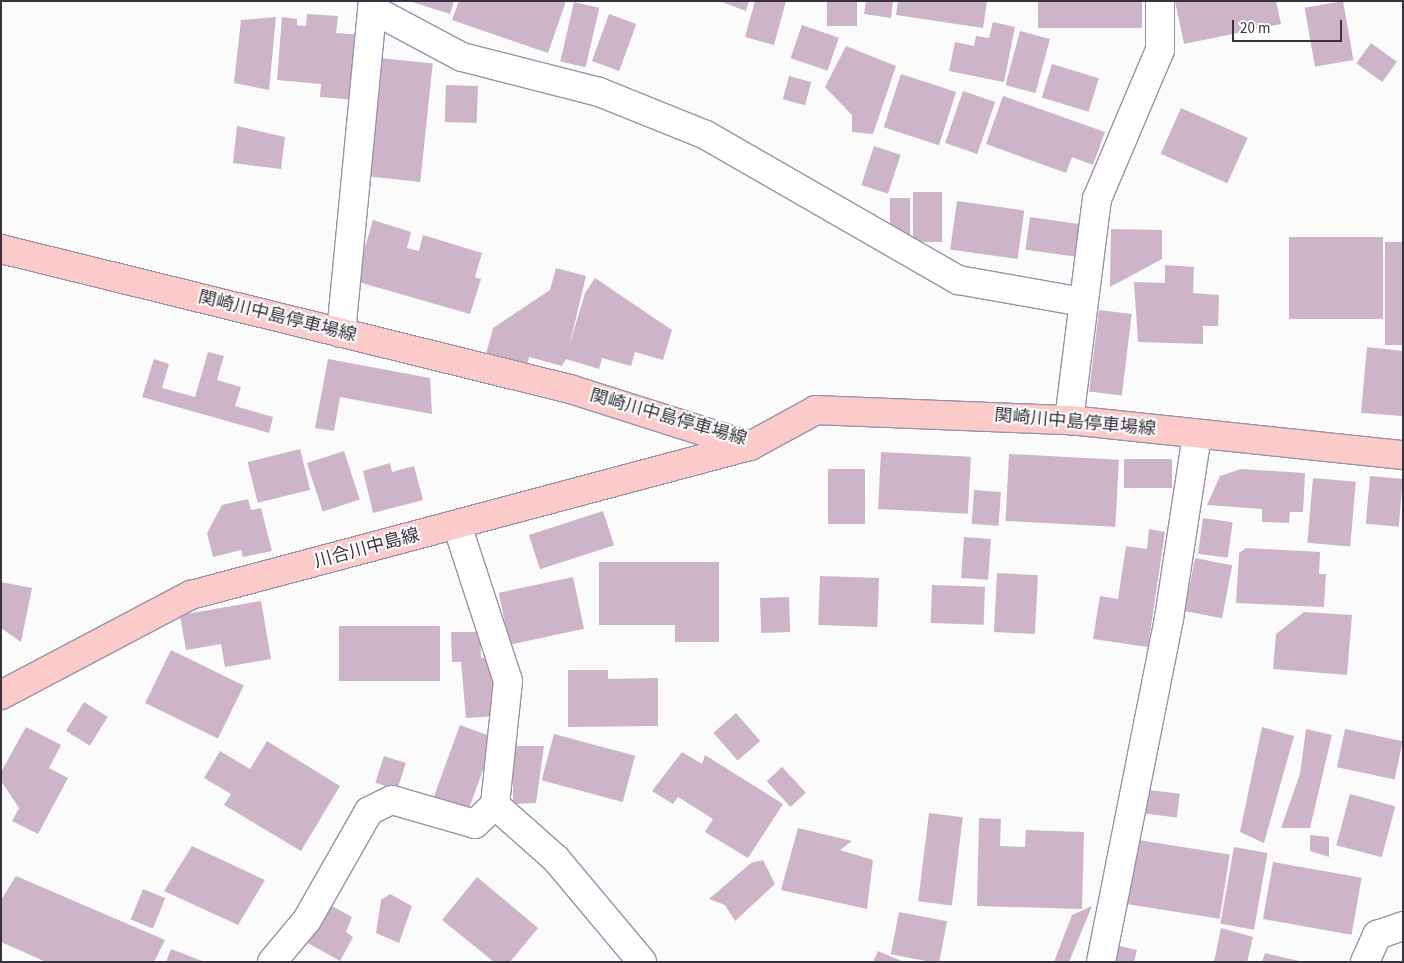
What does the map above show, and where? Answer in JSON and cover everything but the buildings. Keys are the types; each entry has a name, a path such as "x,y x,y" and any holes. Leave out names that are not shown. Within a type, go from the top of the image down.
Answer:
{"main road":[{"name":"関崎川中島停車場線","path":"1,249 570,389 750,446 816,410 1069,420 1197,435 1403,455"},
{"name":"川合川中島線","path":"1,695 191,595 750,446"}],"street":[{"path":"1069,420 1097,199 1160,50 1160,1"},
{"path":"341,333 373,5 462,56 599,92 706,135 958,280 1084,302"},
{"path":"1102,962 1169,618 1197,435"},
{"path":"272,962 307,920 370,811 392,800 475,824 494,805 508,681 457,525"},
{"path":"494,805 556,859 642,962"},
{"path":"1365,962 1376,935 1403,926"}]}
